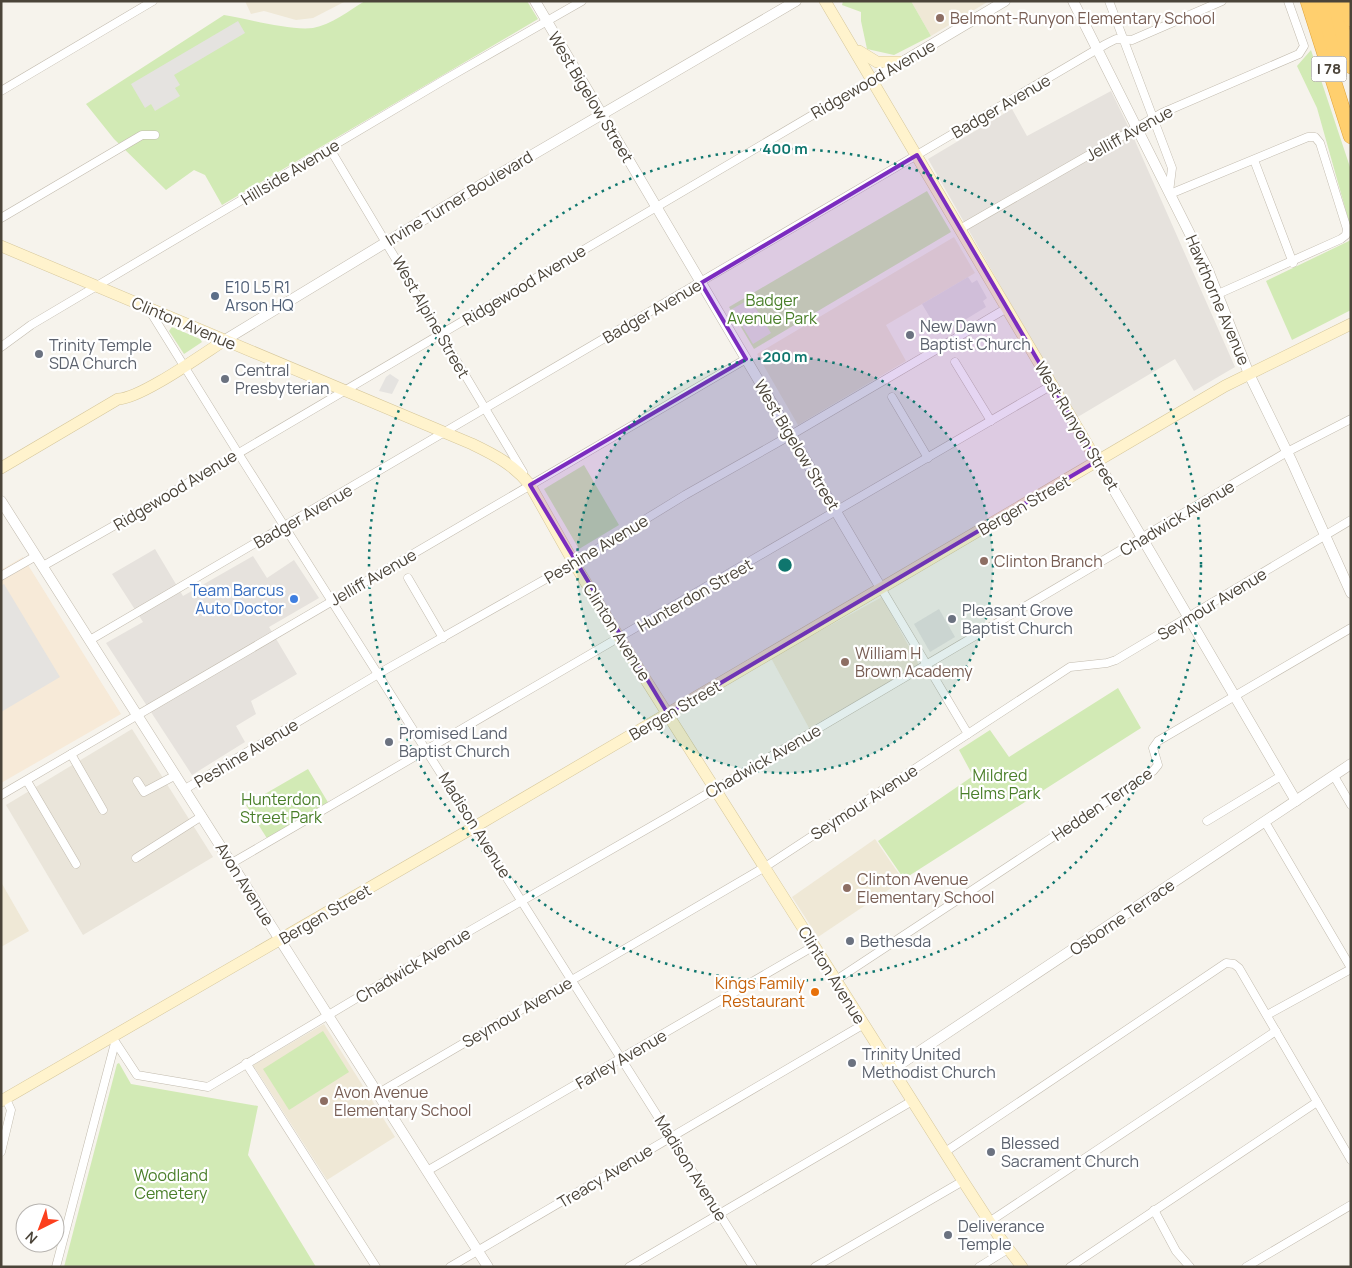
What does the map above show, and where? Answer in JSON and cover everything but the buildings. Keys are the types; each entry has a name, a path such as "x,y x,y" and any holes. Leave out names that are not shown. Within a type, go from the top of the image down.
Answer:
{"highway":[{"name":"I 78","path":"1308,1 1351,136"},
{"path":"1322,1 1351,106"},
{"path":"1335,1 1351,66"},
{"path":"1347,1 1351,19"}],"main road":[{"name":"West Runyon Street","path":"825,1 1097,461"},
{"path":"853,47 877,62 902,62"},
{"name":"Clinton Avenue","path":"1,246 345,390 505,460 530,485 620,639 962,1181 1022,1267"},
{"name":"Bergen Street","path":"3,1100 114,1040 280,940 1097,461 1249,374 1351,324"},
{"name":"Irvine Turner Boulevard","path":"1,468 118,399 125,399 225,340"},
{"name":"Irvine Turner Boulevard","path":"1,477 122,405 125,399"}],"street":[{"path":"1,91 153,1"},
{"name":"West Bigelow Street","path":"535,1 968,734"},
{"name":"Hillside Avenue","path":"1,347 31,325 98,287 444,80 582,1"},
{"name":"Irvine Turner Boulevard","path":"225,340 386,241 796,1"},
{"name":"Ridgewood Avenue","path":"43,566 657,208 1005,1"},
{"name":"Hawthorne Avenue","path":"1073,1 1138,128 1218,294 1249,374 1287,452 1351,593"},
{"path":"1109,1 1172,168 1170,193 1254,160 1308,136 1315,137 1320,143 1346,229 1346,235 1293,263 1218,294"},
{"name":"Badger Avenue","path":"90,640 446,433 1097,49 1113,40 1132,40 1222,1"},
{"name":"Jelliff Avenue","path":"960,229 1153,118 1299,54 1304,50 1303,42 1288,1"},
{"path":"1,218 142,135 155,135"},
{"name":"West Alpine Street","path":"330,149 530,485"},
{"path":"1254,160 1293,263"},
{"name":"Madison Avenue","path":"148,308 753,1267"},
{"name":"Peshine Avenue","path":"185,789 1007,308"},
{"name":"Jelliff Avenue","path":"1,795 746,359"},
{"path":"955,362 991,421"},
{"name":"Hunterdon Street","path":"232,864 1052,385"},
{"path":"892,397 928,458"},
{"name":"Chadwick Avenue","path":"114,1040 137,1075 208,1087 1287,452 1351,419"},
{"name":"West Runyon Street","path":"1097,461 1296,801"},
{"name":"Avon Avenue","path":"1,501 488,1267"},
{"name":"Seymour Avenue","path":"377,1094 765,867 1070,667 1107,663 1116,660 1351,520"},
{"path":"1,576 36,556"},
{"path":"408,578 443,638"},
{"name":"Hedden Terrace","path":"836,980 1153,771 1158,765 1152,751 1155,744 1351,628"},
{"path":"71,754 103,810"},
{"name":"Osborne Terrace","path":"893,1069 1351,764"},
{"path":"137,781 144,792 176,775"},
{"path":"1207,820 1281,776"},
{"path":"1334,776 1351,805"},
{"path":"27,781 76,864"},
{"path":"136,858 202,816"},
{"path":"1265,822 1351,968 1267,1015"},
{"name":"Farley Avenue","path":"427,1171 814,946"},
{"path":"945,1152 1226,963 1232,963 1239,968 1351,1160"},
{"name":"Treacy Avenue","path":"450,1267 864,1024"},
{"path":"989,1222 1276,1031"},
{"path":"56,1267 114,1040"},
{"path":"246,1063 376,1267"},
{"path":"1,1152 11,1110 3,1100"},
{"path":"630,1267 912,1102"},
{"path":"1070,1267 1317,1102"},
{"path":"815,1267 962,1181"},
{"path":"1246,1267 1351,1205"},
{"path":"1154,1210 1176,1251 1190,1267"},
{"path":"979,1267 1008,1249"}],"highlighted area":[{"path":"917,155 1097,461 668,714 530,485 746,359 701,283"}],"shaded area":[{"path":"245,1 346,1 313,18 296,20 264,11 251,14"},
{"name":"Belmont-Runyon Elementary School","path":"911,1 989,1 931,36"},
{"path":"238,21 245,33 174,75 180,85 175,88 180,96 155,111 151,104 145,108 131,84"},
{"path":"1111,91 1132,134 1235,367 1194,391 1175,359 1076,418 928,159 1012,109 1027,136"},
{"path":"954,237 975,273 886,325 906,361 798,425 757,354"},
{"path":"968,277 972,283 977,280 987,298 983,301 986,307 945,332 941,327 937,329 922,304"},
{"path":"750,299 771,333 753,344 732,309"},
{"path":"390,374 399,380 392,394 379,391 386,377"},
{"path":"155,549 183,596 253,556 267,578 294,560 319,598 269,627 297,674 251,701 256,714 236,726 245,742 192,775 106,643 143,622 112,574"},
{"path":"23,557 121,714 1,783 1,570"},
{"path":"4,584 60,677 1,712 1,586"},
{"name":"William H Brown Academy","path":"882,597 919,665 809,728 771,658"},
{"path":"939,609 955,637 930,652 914,624"},
{"path":"132,729 213,857 83,935 6,805"},
{"name":"Clinton Avenue Elementary School","path":"875,839 903,880 818,937 792,897"},
{"path":"1,882 29,931 1,947"},
{"name":"Avon Avenue Elementary School","path":"324,1024 395,1137 327,1180 253,1065"}],"green space":[{"path":"365,1 527,1 538,19 222,205 205,175 194,170 166,190 114,139 86,104 224,15 293,28 313,28 333,21"},
{"path":"843,1 911,1 931,36 894,55 867,49 861,12 842,5"},
{"path":"1311,50 1351,170 1351,229 1317,108 1297,66"},
{"name":"Badger Avenue Park","path":"927,191 951,232 754,349 729,307"},
{"path":"1351,240 1351,310 1292,340 1266,281"},
{"path":"172,327 200,339 202,342 184,354 169,331"},
{"path":"584,465 619,525 579,549 544,489"},
{"name":"Mildred Helms Park","path":"1118,688 1141,728 904,879 878,841 973,776 959,750 990,730 1009,757"},
{"name":"Hunterdon Street Park","path":"308,769 329,804 268,840 246,805"},
{"path":"323,1031 349,1072 289,1110 263,1069"},
{"name":"Woodland Cemetery","path":"119,1063 131,1084 258,1106 248,1155 316,1267 64,1267 117,1064"}],"place":[{"name":"Belmont-Runyon Elementary School","path":"940,18"},
{"name":"E10 L5 R1 Arson HQ","path":"215,296"},
{"name":"New Dawn Baptist Church","path":"910,335"},
{"name":"Trinity Temple SDA Church","path":"39,354"},
{"name":"Central Presbyterian","path":"225,379"},
{"name":"Clinton Branch","path":"984,561"},
{"name":"Team Barcus Auto Doctor","path":"294,599"},
{"name":"Pleasant Grove Baptist Church","path":"952,619"},
{"name":"William H Brown Academy","path":"845,662"},
{"name":"Promised Land Baptist Church","path":"389,742"},
{"name":"Clinton Avenue Elementary School","path":"847,888"},
{"name":"Bethesda","path":"850,941"},
{"name":"Kings Family Restaurant","path":"815,992"},
{"name":"Trinity United Methodist Church","path":"852,1063"},
{"name":"Avon Avenue Elementary School","path":"324,1101"},
{"name":"Blessed Sacrament Church","path":"991,1152"},
{"name":"Deliverance Temple","path":"948,1235"}]}
